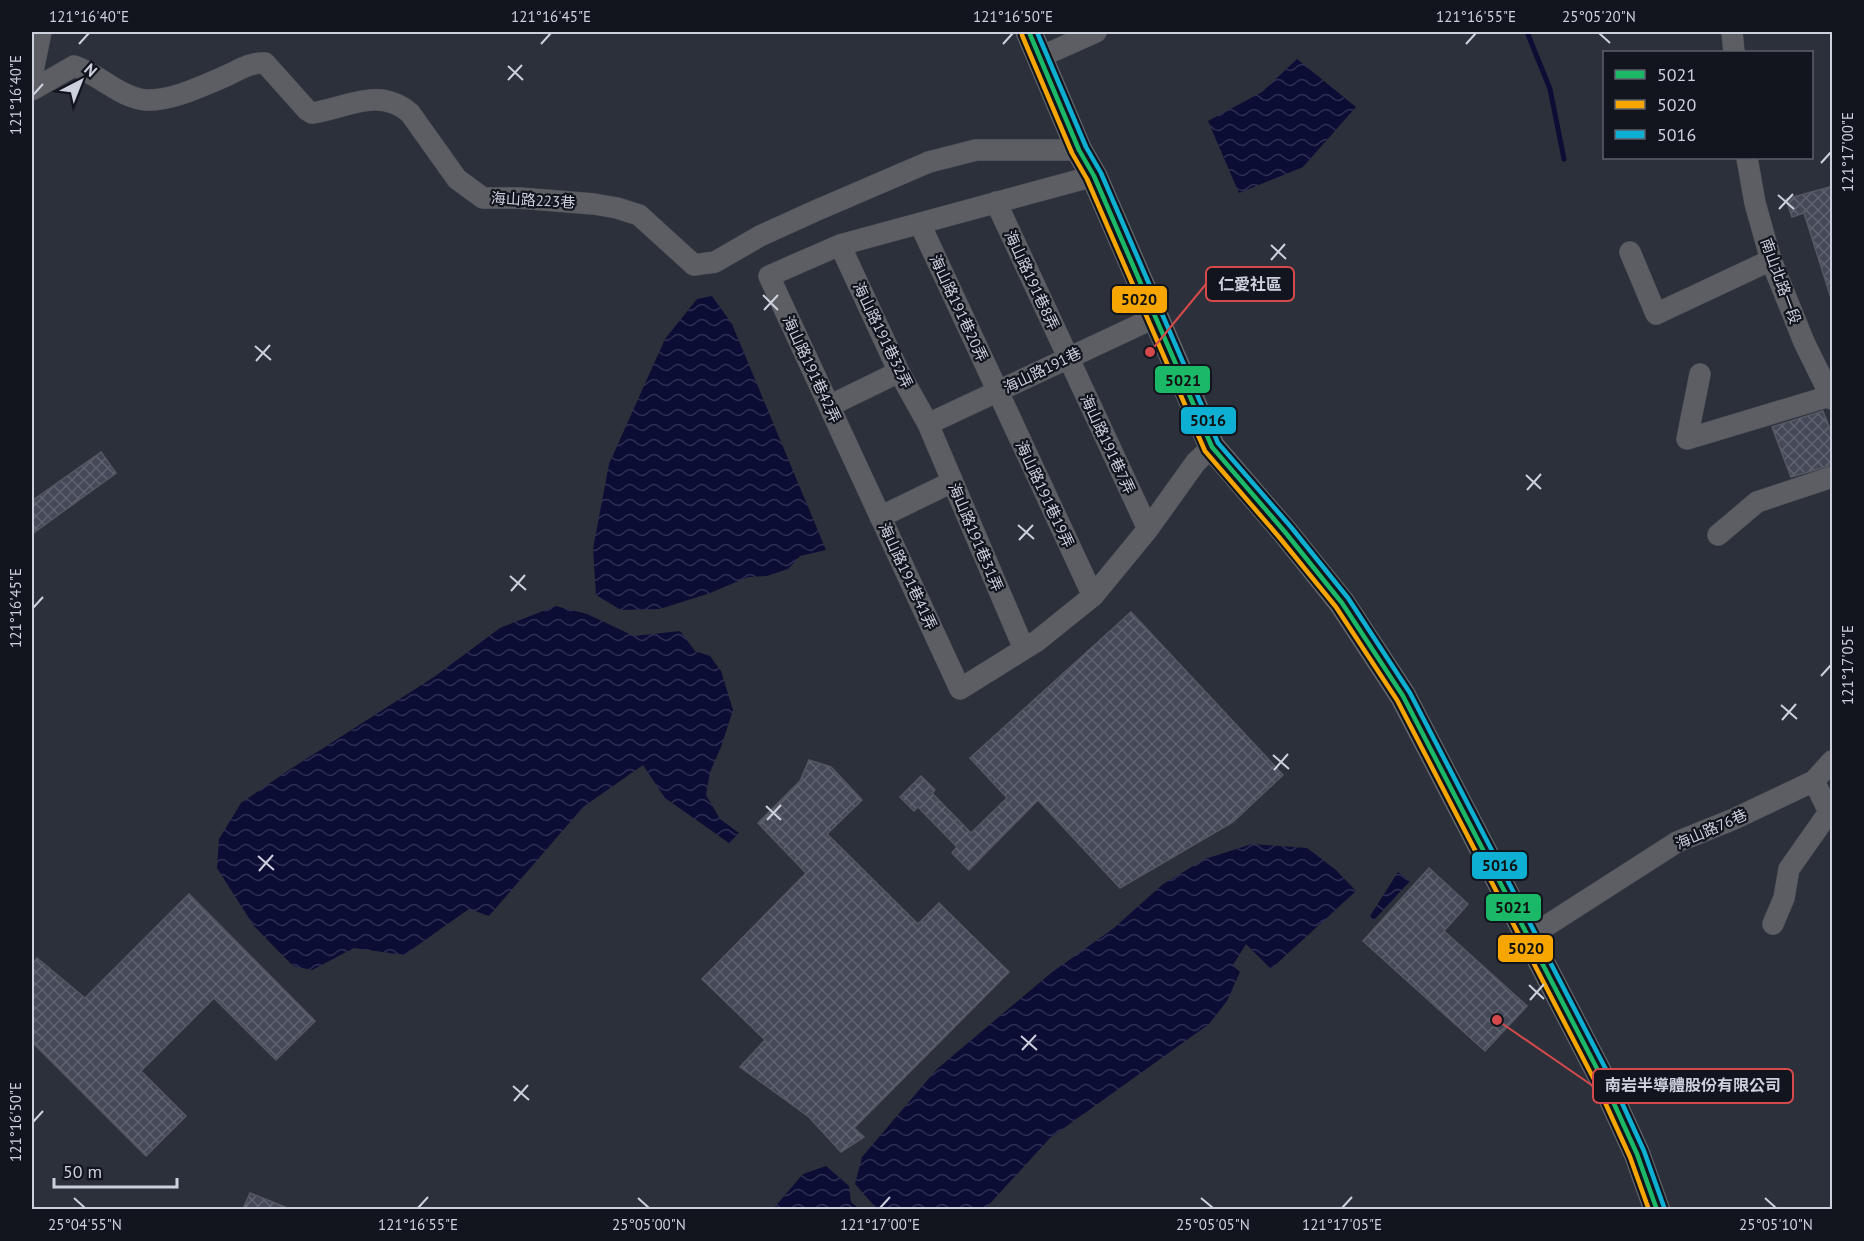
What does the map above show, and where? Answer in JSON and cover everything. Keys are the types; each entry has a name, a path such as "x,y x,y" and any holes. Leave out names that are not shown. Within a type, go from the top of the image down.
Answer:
{"main road":[{"path":"1029,32 1079,150 1094,176 1212,447 1342,603 1397,687 1605,1084 1637,1154 1657,1209"}],"street":[{"path":"32,76 41,32"},
{"path":"1040,57 1096,32"},
{"path":"1732,32 1734,51"},
{"name":"海山路223巷","path":"32,90 74,66 90,71 119,91 133,97 144,100 161,99 206,85 256,62 265,63 312,113 363,100 389,100 400,105 411,113 457,179 483,198 530,199 617,208 639,215 694,265 716,262 760,236 929,162 976,150 1079,150"},
{"name":"南山北路一段","path":"1746,159 1755,203 1771,261 1804,342 1831,398"},
{"path":"840,245 1094,176"},
{"name":"海山路191巷8弄","path":"996,202 1068,358"},
{"name":"海山路191巷20弄","path":"920,224 998,392"},
{"name":"海山路191巷42弄","path":"840,245 769,276 855,463"},
{"name":"海山路191巷32弄","path":"840,245 899,372 928,424"},
{"path":"1630,252 1656,314 1771,261"},
{"name":"海山路191巷","path":"928,424 1156,316"},
{"name":"海山路191巷7弄","path":"1068,358 1148,529"},
{"path":"829,406 899,372"},
{"path":"1700,374 1687,439 1831,398"},
{"name":"海山路191巷19弄","path":"998,392 1093,596"},
{"name":"海山路191巷31弄","path":"928,424 1024,649"},
{"path":"1024,649 1093,596 1148,529 1196,462 1212,447"},
{"name":"海山路191巷41弄","path":"855,463 960,689 1024,649"},
{"path":"1718,535 1757,502 1833,477"},
{"path":"880,517 952,482"},
{"name":"海山路76巷","path":"1529,937 1677,842 1734,819 1814,781 1833,761"},
{"path":"1773,924 1784,898 1789,869 1829,812 1814,781"}],"water":[{"path":"1297,59 1356,107 1303,167 1239,193 1208,121 1262,92"},
{"path":"712,296 732,324 826,550 800,556 788,569 767,576 748,577 710,593 660,609 621,610 596,595 593,549 609,464 665,339 697,299"},
{"path":"556,606 587,614 634,636 680,631 695,651 710,656 721,671 733,710 710,772 706,795 720,819 739,833 729,843 665,798 643,765 583,807 489,916 469,909 404,955 354,948 312,970 293,966 254,926 217,868 219,839 241,803 434,677 500,628"},
{"path":"1252,844 1307,848 1336,870 1356,891 1271,969 1246,944 1233,965 1240,972 1227,1001 1209,1024 1050,1138 985,1209 877,1209 855,1184 862,1157 937,1069 1051,973 1114,928 1163,884 1205,859"},
{"path":"1398,872 1410,881 1374,920 1370,916"},
{"path":"826,1166 849,1186 851,1202 859,1209 773,1209 803,1174"}],"building":[{"path":"1833,186 1833,294 1830,295 1804,213 1792,217 1786,199"},
{"path":"1823,411 1833,437 1833,465 1791,477 1772,427"},
{"path":"101,452 116,473 32,534 32,501"},
{"path":"1131,612 1283,775 1233,822 1120,888 1038,800 969,870 952,853 957,847 918,807 914,811 900,797 921,776 935,790 932,793 971,833 1007,798 970,758"},
{"path":"809,760 831,767 862,800 827,834 918,924 939,903 1009,972 854,1128 864,1137 841,1152 809,1117 740,1067 765,1040 702,979 806,873 758,823 800,781"},
{"path":"1429,868 1468,904 1444,931 1527,1006 1485,1051 1363,941"},
{"path":"189,894 315,1021 276,1060 214,998 141,1071 186,1116 146,1156 32,1042 32,965 37,958 85,998"},
{"path":"250,1193 290,1209 243,1209"}],"waterway":[{"path":"1527,32 1550,89 1564,159"}],"transit line":[{"name":"5021","path":"1029,32 1079,150 1094,176 1212,447 1342,603 1403,696 1605,1084 1637,1154 1657,1210"},
{"name":"5016","path":"1037,32 1218,443 1291,527 1348,598 1410,693 1612,1081 1644,1151 1664,1207"},
{"name":"5020","path":"1022,35 1205,451 1336,607 1397,700 1598,1087 1630,1157 1649,1210"}],"place":[{"name":"仁愛社區","path":"1150,352"},
{"name":"南岩半導體股份有限公司","path":"1497,1020"}]}
